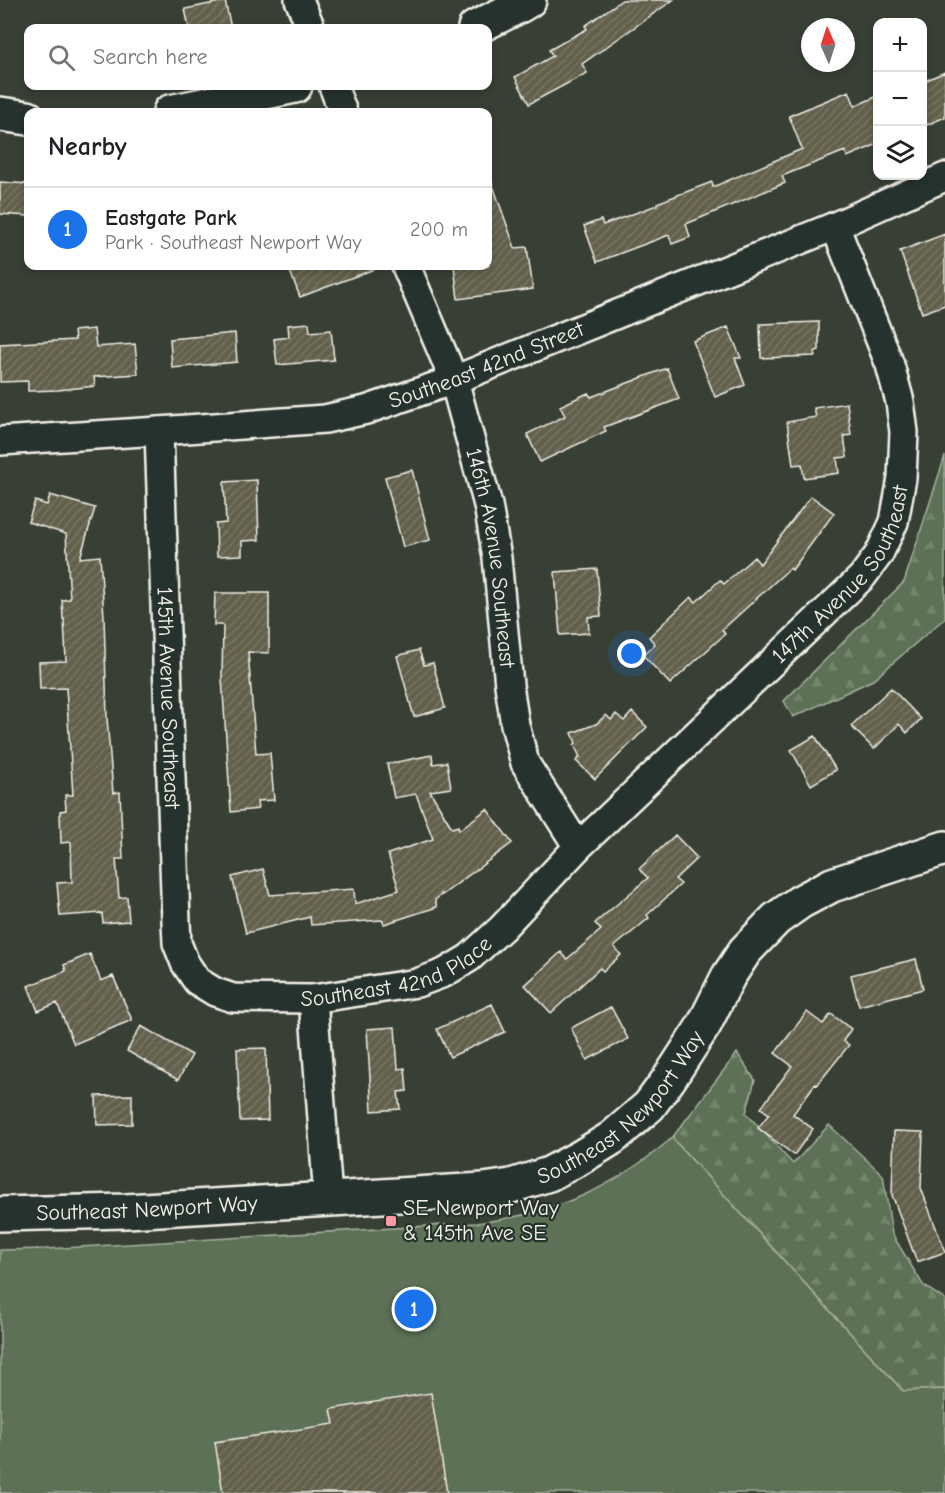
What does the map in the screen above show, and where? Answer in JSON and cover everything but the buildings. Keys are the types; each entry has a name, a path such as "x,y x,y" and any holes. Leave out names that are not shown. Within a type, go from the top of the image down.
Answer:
{"main road":[{"path":"483,24 529,0"},
{"path":"189,108 276,90"},
{"path":"0,114 24,117"},
{"name":"Southeast Newport Way","path":"0,1215 126,1211 493,1189 549,1174 612,1138 649,1106 704,1025 728,977 745,951 776,919 800,902 832,885 945,848"}],"street":[{"path":"299,0 309,24"},
{"path":"335,90 341,108"},
{"name":"Southeast 42nd Street","path":"0,441 325,419 366,410 454,381 835,226 945,177"},
{"name":"147th Avenue Southeast","path":"578,847 862,577 879,554 894,522 902,478 904,432 900,402 890,365 835,226"},
{"name":"146th Avenue Southeast","path":"408,270 454,381 488,505 497,558 509,686 515,725 525,763 578,847"},
{"name":"145th Avenue Southeast","path":"159,431 177,943 185,963"},
{"name":"Southeast 42nd Place","path":"185,963 196,981 215,992 233,998 313,999 417,983 444,973 469,958 502,928 578,847"},
{"path":"313,999 328,1198"}],"green space":[{"path":"945,456 945,618 873,680 793,717 784,701 904,582"},
{"path":"737,1053 755,1080 746,1113 793,1164 829,1125 883,1175 892,1234 923,1285 945,1300 945,1389 903,1391 672,1138"},
{"path":"672,1138 903,1391 945,1389 945,1493 0,1493 0,1250 477,1223 506,1219 557,1205 604,1185 627,1172"}],"place":[{"name":"SE Newport Way & 145th Ave SE","path":"391,1221"},
{"name":"Eastgate Park","path":"414,1309"}]}
